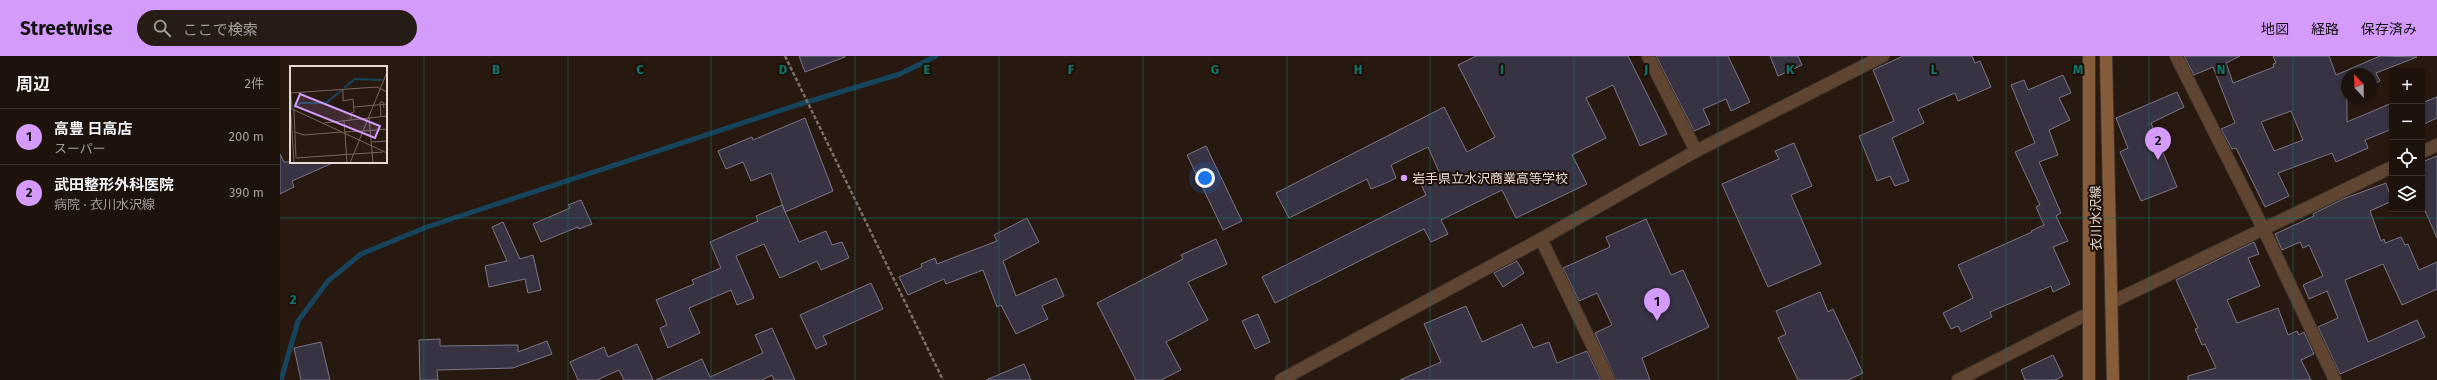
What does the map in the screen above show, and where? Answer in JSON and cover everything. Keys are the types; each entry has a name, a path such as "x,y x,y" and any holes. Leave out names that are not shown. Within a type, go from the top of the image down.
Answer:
{"main road":[{"name":"衣川水沢線","path":"2089,56 2089,380"},
{"name":"衣川水沢線","path":"2106,56 2113,380"}],"street":[{"path":"1648,56 1696,151"},
{"path":"1280,380 1541,239 1696,151 1883,56"},
{"path":"2176,56 2264,230 2335,380"},
{"path":"2425,151 2437,145"},
{"path":"2112,302 2389,168"},
{"path":"1541,239 1609,380"},
{"path":"1958,380 2089,314"}],"path":[{"path":"785,56 813,110 943,380"}],"building":[{"path":"799,56 845,56 845,57 805,72"},
{"path":"1476,56 1628,56 1667,134 1640,146 1613,85 1586,98 1606,138 1572,155 1587,184 1516,218 1502,190 1441,220 1448,234 1431,242 1424,229 1275,303 1262,277 1426,195 1420,182 1440,174 1428,147 1391,165 1396,178 1371,189 1367,179 1289,218 1276,193 1444,107 1467,152 1495,137 1458,65"},
{"path":"1656,56 1728,56 1750,102 1731,111 1726,99 1703,109 1710,124 1694,131"},
{"path":"1770,56 1798,56 1802,65 1778,76"},
{"path":"1903,56 1972,56 1975,63 1980,61 1991,87 1958,101 1955,93 1918,109 1924,123 1892,138 1909,181 1895,186 1890,176 1877,181 1859,136 1894,121 1873,70"},
{"path":"2184,56 2240,56 2226,63 2233,83 2274,67 2273,64 2276,63 2273,56 2329,56 2336,75 2341,73 2341,104 2347,104 2347,122 2389,104 2389,130 2365,140 2368,148 2336,162 2332,153 2278,173 2289,196 2265,207 2236,148 2232,149 2221,129 2235,123 2213,67 2194,75","holes":["2291,111 2303,140 2274,151 2261,122"]},
{"path":"2380,56 2417,57 2377,73 2377,68 2352,68"},
{"path":"2063,75 2071,93 2059,98 2070,120 2049,130 2058,155 2039,162 2061,213 2056,216 2068,241 2053,247 2070,284 2053,292 2051,286 1990,312 1992,317 1961,332 1958,326 1951,329 1943,313 1973,298 1958,265 2032,232 2031,231 2044,225 2036,207 2040,205 2015,152 2035,143 2011,85 2024,80 2028,90"},
{"path":"2377,75 2380,81 2377,82"},
{"path":"2177,92 2184,107 2151,123 2177,187 2141,201 2120,152 2128,148 2116,118"},
{"path":"2437,97 2437,118 2425,124 2425,104 2425,102"},
{"path":"805,118 833,191 785,212 771,173 751,181 743,162 726,169 718,151 752,137 753,140"},
{"path":"1794,143 1812,186 1791,195 1821,264 1768,287 1722,184 1779,159 1775,151"},
{"path":"1206,146 1242,221 1223,230 1187,155"},
{"path":"280,154 284,162 333,163 292,181 294,187 280,194"},
{"path":"2437,156 2437,238 2425,211 2425,161"},
{"path":"2386,183 2389,192 2389,202 2370,211 2381,241 2384,239 2385,243 2401,237 2405,245 2408,244 2419,270 2437,262 2437,289 2402,305 2383,264 2345,280 2368,342 2417,320 2425,337 2340,374 2318,327 2338,318 2327,291 2309,299 2303,285 2323,276 2309,245 2303,248 2300,242 2282,250 2275,234 2314,216 2313,214 2343,199"},
{"path":"581,200 592,224 579,229 578,227 541,242 533,224 570,208 568,205"},
{"path":"782,205 799,242 826,231 832,245 842,242 849,258 821,270 817,261 780,278 764,244 736,256 754,298 737,305 731,290 689,308 700,333 668,348 660,328 667,325 656,300 694,284 692,280 721,268 710,242 758,221 756,216"},
{"path":"1027,218 1039,242 1003,261 1016,296 1056,278 1064,296 1042,306 1048,319 1016,334 1001,305 997,307 983,270 946,284 944,279 908,295 899,277 922,267 921,264 935,258 937,264 997,241 994,235"},
{"path":"1646,219 1671,275 1683,270 1709,327 1642,358 1650,380 1616,380 1595,333 1612,325 1597,293 1579,301 1563,268 1610,247 1606,237"},
{"path":"503,222 520,259 533,255 541,290 528,293 525,279 489,287 485,266 507,261 492,227"},
{"path":"1216,239 1227,264 1188,282 1208,320 1166,342 1181,370 1161,380 1136,380 1097,303 1183,259 1181,255"},
{"path":"2254,242 2259,254 2248,258 2260,286 2227,300 2237,323 2278,308 2288,335 2297,331 2299,335 2304,332 2314,354 2301,360 2311,380 2188,380 2188,376 2216,368 2205,344 2202,345 2195,329 2198,328 2176,280"},
{"path":"1517,261 1524,273 1503,287 1494,273"},
{"path":"871,283 883,309 823,336 827,344 816,349 800,315"},
{"path":"1820,292 1828,312 1833,309 1863,373 1848,380 1798,380 1778,338 1786,334 1776,311"},
{"path":"1466,306 1482,342 1522,324 1533,348 1549,342 1557,363 1587,351 1601,380 1400,380 1441,362 1424,324"},
{"path":"1258,314 1270,342 1255,349 1242,321"},
{"path":"772,328 795,380 774,380 772,375 762,380 656,380 702,359 710,377 763,353 755,335"},
{"path":"440,339 440,346 518,345 518,352 547,341 552,354 513,368 437,370 438,380 420,380 419,340"},
{"path":"321,342 330,380 301,380 294,348"},
{"path":"637,344 653,380 624,380 619,370 597,380 578,380 570,362 604,347 608,357"},
{"path":"2053,355 2063,376 2055,380 2025,380 2021,370"},
{"path":"1024,364 1031,380 986,380"}],"waterway":[{"path":"281,380 298,321 328,281 361,254 427,227 797,105 900,74 936,56"}],"place":[{"name":"武田整形外科医院","path":"2158,160"},
{"name":"岩手県立水沢商業高等学校","path":"1404,178"},
{"name":"高豊 日高店","path":"1657,321"}]}
